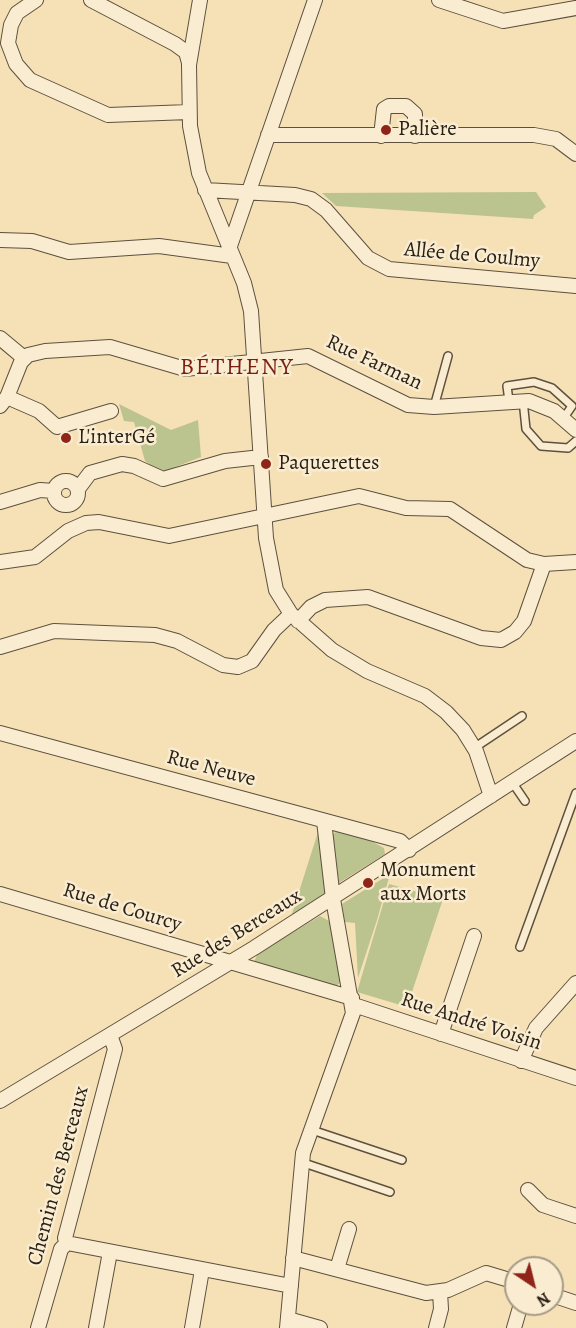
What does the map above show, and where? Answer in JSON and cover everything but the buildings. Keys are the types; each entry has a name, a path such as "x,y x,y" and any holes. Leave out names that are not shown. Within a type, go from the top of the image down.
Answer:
{"street":[{"path":"36,0 17,13 11,25 8,43 16,64 30,80 108,115 189,112"},
{"path":"91,0 183,49 189,65"},
{"path":"200,0 189,65 189,112 195,158 205,190 249,302 256,360 264,516 272,576 279,598 294,617 348,660 432,701 454,720 474,748 491,796"},
{"path":"231,253 249,192 315,0"},
{"path":"439,0 509,22 576,8"},
{"path":"381,136 384,109 389,106 405,106 415,114 415,136"},
{"path":"268,135 545,136 563,142 576,154"},
{"name":"Allée de Coulmy","path":"205,190 295,195 316,202 368,258 389,269 576,286"},
{"path":"0,240 32,241 75,252 159,246 231,253"},
{"path":"0,338 24,358 3,402 39,411 57,427 111,411"},
{"name":"Rue Farman","path":"24,358 45,351 105,346 185,369 308,356 398,402 415,407 523,400 540,403 563,418 576,430"},
{"path":"0,502 40,490 54,491 56,501 65,506 77,499 78,489 90,473 122,464 134,466 163,479 225,461 261,457"},
{"path":"0,562 35,557 68,531 86,523 99,522 169,536 359,496 406,508 450,509 467,518 527,560 544,564 576,562"},
{"path":"0,646 54,631 155,635 177,641 223,665 238,668 252,661 274,630 320,601 368,597 481,638 501,640 515,632 524,621 544,564"},
{"name":"Rue Neuve","path":"0,733 400,841 408,850"},
{"name":"Rue des Berceaux","path":"0,1101 333,899 576,741"},
{"path":"320,1328 287,1323 302,1162 351,1021 353,1001 333,899 324,821"},
{"name":"Rue de Courcy","path":"0,894 232,962"},
{"path":"441,1034 474,936"},
{"name":"Rue André Voisin","path":"232,962 576,1078"},
{"path":"521,1061 536,1028 576,983"},
{"name":"Chemin des Berceaux","path":"38,1328 62,1249 67,1243 65,1238 115,1049 110,1035"},
{"path":"528,1190 543,1205 576,1216"},
{"path":"337,1269 349,1229"},
{"path":"67,1243 291,1286"},
{"path":"96,1328 110,1252"},
{"path":"293,1258 426,1293 440,1292 486,1273 504,1278"},
{"path":"192,1328 202,1270"},
{"path":"436,1328 441,1309 440,1292"}],"lane":[{"path":"434,407 448,356"},
{"path":"509,401 507,386 534,382 552,388 572,406 563,418"},
{"path":"523,400 526,429 542,446 568,448 576,441"},
{"path":"474,748 522,716"},
{"path":"512,782 525,801"},
{"path":"520,947 576,793"},
{"path":"312,1130 402,1160"},
{"path":"302,1162 390,1192"}],"green space":[{"path":"536,192 546,207 534,215 533,219 336,206 322,193"},
{"path":"119,404 171,430 198,420 201,457 165,471 154,468 145,461 134,422 124,421"},
{"path":"344,826 384,848 385,854 339,883 333,834"},
{"path":"318,832 329,892 291,917"},
{"path":"390,874 358,978 355,923 345,922 342,904"},
{"path":"389,884 443,899 407,1007 357,992"},
{"path":"320,916 331,922 341,982 334,988 253,964 258,953"}],"place":[{"name":"Palière","path":"386,130"},
{"name":"L'interGé","path":"66,438"},
{"name":"Paquerettes","path":"266,464"},
{"name":"Monument aux Morts","path":"368,883"}],"district":[{"name":"BÉTHENY","path":"237,368"}]}
